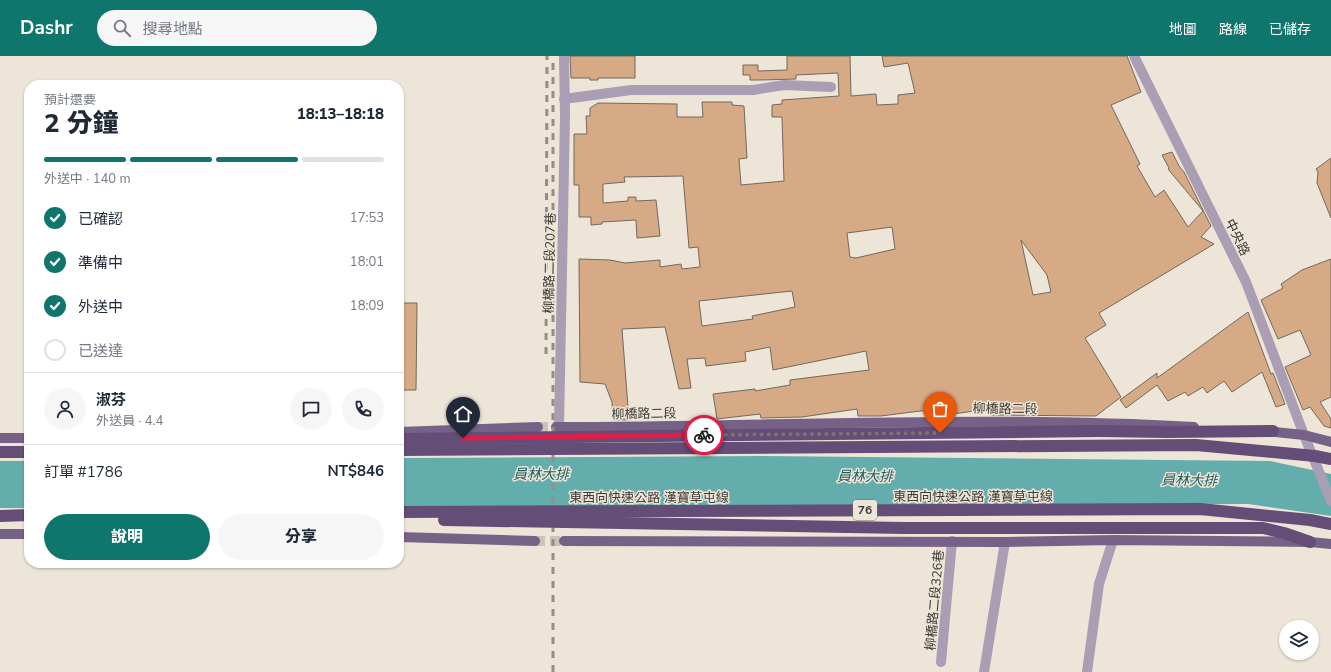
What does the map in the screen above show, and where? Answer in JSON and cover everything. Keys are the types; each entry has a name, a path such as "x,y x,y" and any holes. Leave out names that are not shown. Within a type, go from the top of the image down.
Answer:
{"highway":[{"path":"404,439 1099,431 1273,431"},
{"path":"404,450 1196,445 1315,456 1331,459"},
{"path":"0,452 24,452"},
{"name":"東西向快速公路 漢寶草屯線","path":"404,512 1200,509 1310,520 1331,524"},
{"path":"0,516 24,515"},
{"path":"404,520 904,528 1263,528 1284,533 1310,542"}],"main road":[{"name":"柳橋路二段","path":"558,427 977,420 1127,423 1273,431 1304,435 1331,442"},
{"path":"404,432 538,427"},
{"path":"0,438 24,438"},
{"path":"0,534 24,534"},
{"path":"404,537 535,541"},
{"path":"564,541 1005,542 1113,540 1310,542 1331,544"}],"street":[{"name":"柳橋路二段207巷","path":"558,427 565,123 564,56"},
{"name":"中央路","path":"1134,56 1246,282 1304,435 1331,501"},
{"path":"564,99 631,90 753,90 784,85 831,87"},
{"path":"1087,672 1099,584 1113,540"},
{"name":"柳橋路二段326巷","path":"941,662 952,541"},
{"path":"984,672 1005,542"}],"water":[{"name":"員林大排","path":"764,456 1270,461 1331,474 1331,516 1248,504 404,507 404,458"},
{"path":"0,461 24,461 24,508 0,508"}],"building":[{"path":"570,56 635,56 635,78 598,78 598,80 590,80 590,78 571,78"},
{"path":"787,56 850,56 851,96 876,94 877,105 898,104 898,95 915,93 908,63 884,67 882,56 1127,56 1141,92 1111,105 1140,164 1137,166 1155,197 1164,190 1188,227 1203,211 1168,169 1169,168 1162,155 1172,152 1179,166 1184,172 1211,226 1201,237 1214,244 1099,313 1106,325 1085,338 1121,397 1096,416 991,415 990,409 945,415 928,415 928,410 881,416 858,416 857,409 802,417 761,418 760,414 717,419 713,394 755,389 755,391 790,385 790,380 869,370 866,351 773,370 770,347 745,352 746,361 706,366 705,358 687,359 691,388 679,389 665,327 622,329 629,420 613,420 612,402 605,384 580,382 579,259 610,260 625,263 660,260 660,267 681,264 682,269 700,267 698,247 689,248 683,176 624,177 625,182 603,184 603,203 628,201 628,197 636,197 636,201 656,200 660,236 637,238 636,220 602,222 602,224 591,225 591,217 579,217 579,185 574,185 574,134 587,134 586,116 590,116 590,108 598,103 677,104 677,117 703,117 702,102 732,102 732,105 744,106 747,158 739,159 741,185 784,181 782,117 772,117 772,105 782,104 782,100 839,96 838,73 796,75 796,79 750,80 750,75 743,75 743,65 758,65 758,71 787,70","holes":["892,227 895,249 856,258 850,257 847,233","1021,240 1047,275 1051,292 1033,295","792,291 795,307 752,316 753,319 702,326 699,301"]},
{"path":"1331,158 1331,218 1317,183 1318,172 1316,169"},
{"path":"1331,259 1331,397 1320,402 1331,419 1331,428 1324,426 1310,407 1303,410 1285,367 1311,355 1300,330 1278,339 1261,300 1283,288 1281,284 1302,270"},
{"path":"404,303 417,303 416,390 404,390"},
{"path":"1248,312 1271,374 1273,373 1285,404 1276,407 1262,372 1232,392 1224,381 1207,393 1203,387 1188,396 1185,392 1168,401 1157,385 1126,408 1120,400 1157,373 1157,378"}],"tunnel":[{"path":"538,427 556,427"},
{"path":"535,541 564,541"}],"railway":[{"path":"546,354 547,56"},
{"path":"553,56 553,672"}],"way so far":[{"path":"704,435 940,433"}],"route":[{"path":"463,438 704,435"}]}
